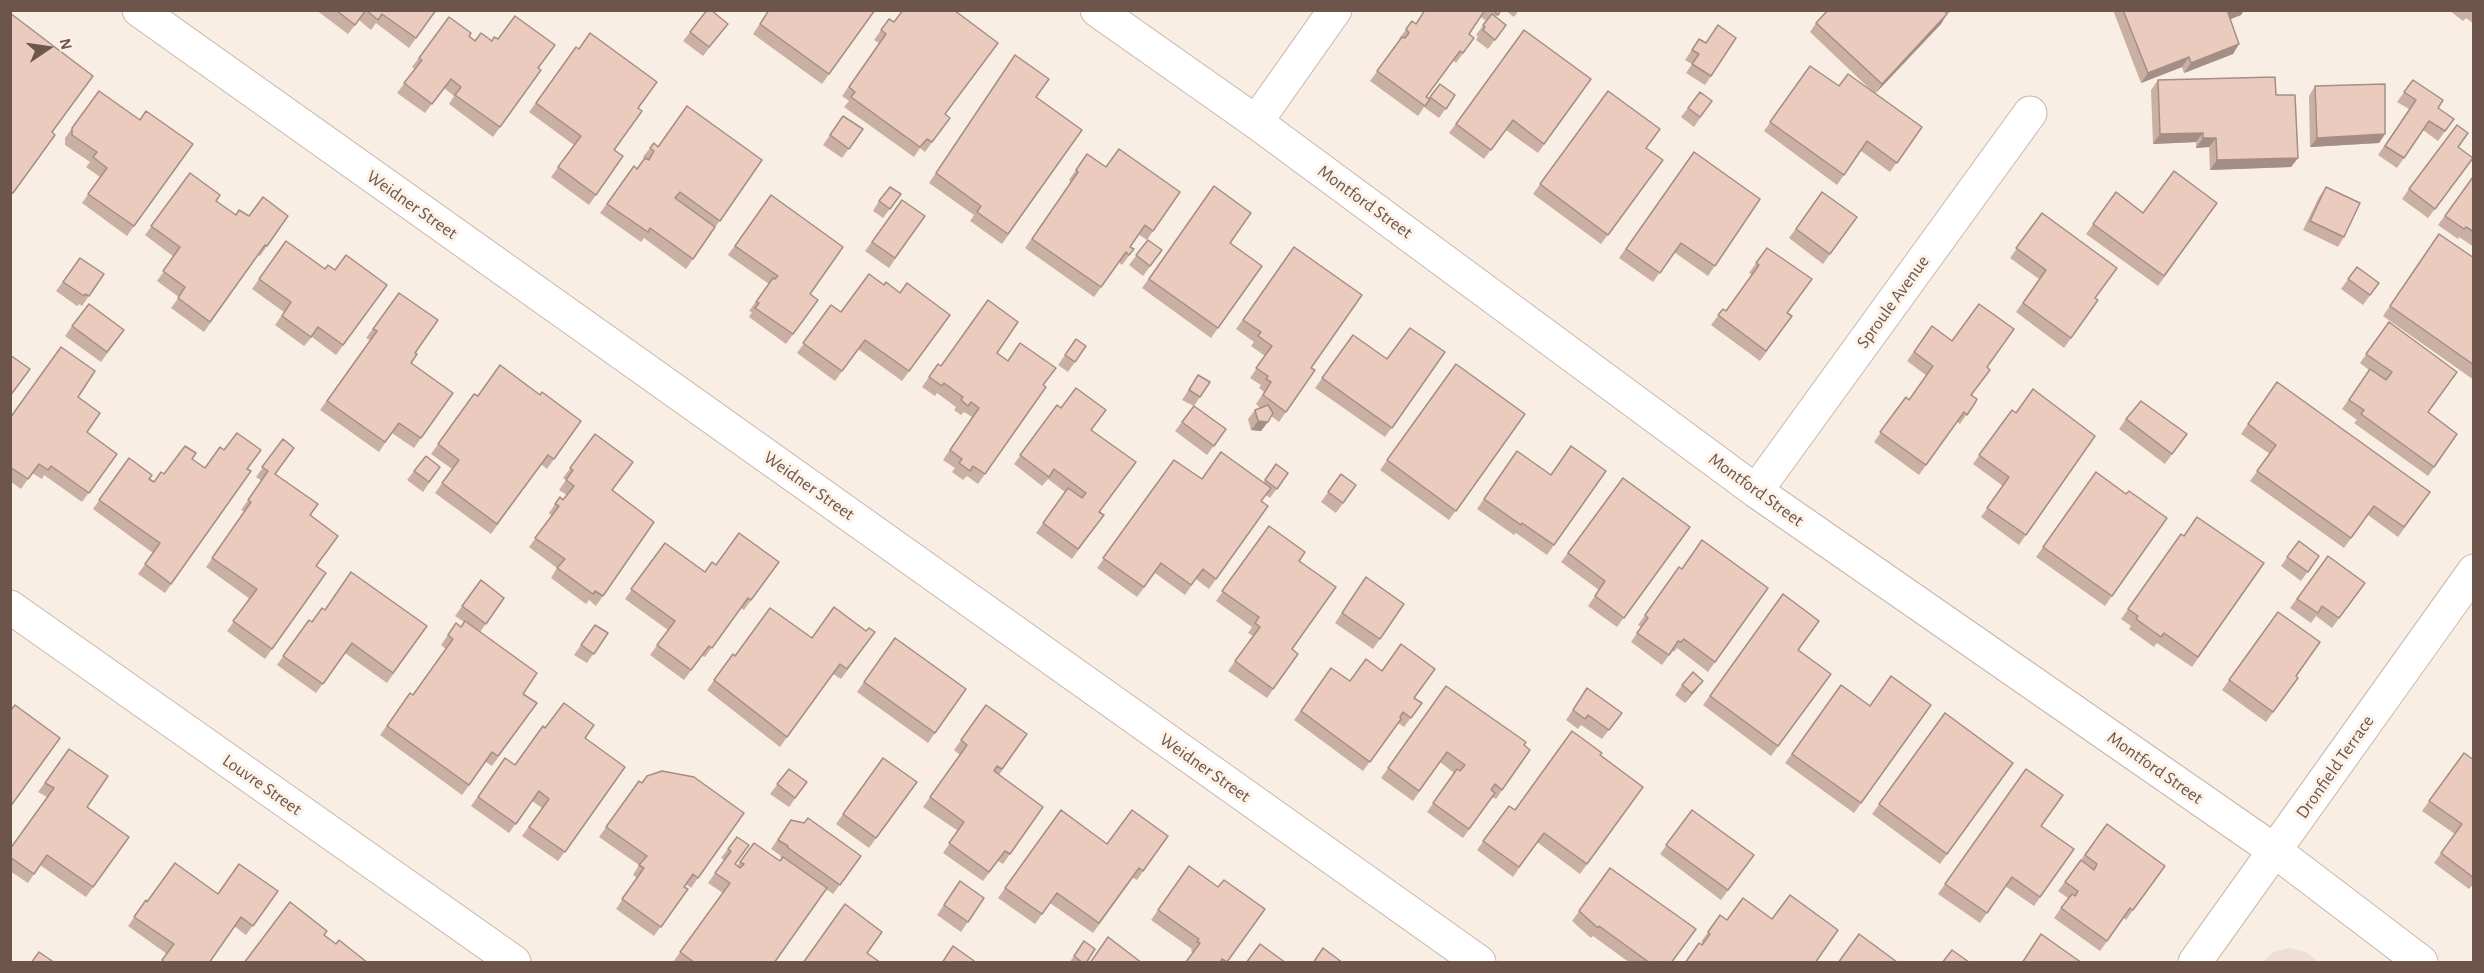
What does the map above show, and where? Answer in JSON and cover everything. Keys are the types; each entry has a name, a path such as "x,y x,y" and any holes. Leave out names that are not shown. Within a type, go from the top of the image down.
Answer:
{"street":[{"name":"Weidner Street","path":"138,10 1479,963"},
{"name":"Montford Street","path":"1097,10 1256,122 1756,491 2275,851 2421,963"},
{"path":"1256,122 1335,10"},
{"name":"Sproule Avenue","path":"1756,491 2030,113"},
{"name":"Dronfield Terrace","path":"2195,963 2474,571"},
{"name":"Louvre Street","path":"10,606 514,963"}],"shaded area":[{"path":"2289,948 2306,952 2319,962 2262,962 2274,952"}],"building":[{"path":"336,10 366,10 355,25"},
{"path":"366,10 436,10 416,38 382,14 378,20"},
{"path":"707,10 711,10 728,24 709,47 690,32"},
{"path":"769,10 875,10 829,74 760,24"},
{"path":"903,10 954,10 998,43 945,114 950,118 932,142 927,139 920,147 851,97 855,92 849,87 886,34 881,30 889,19 894,22"},
{"path":"1425,10 1485,10 1469,34 1474,38 1463,53 1460,51 1426,97 1430,99 1425,106 1377,71 1402,37 1405,38 1409,33 1406,29 1412,21 1416,24"},
{"path":"1828,10 1944,10 1947,14 1882,84 1816,23"},
{"path":"2123,10 2234,10 2228,13 2239,44 2191,63 2189,57 2148,73"},
{"path":"10,13 93,76 52,132 55,135 13,193 10,192"},
{"path":"1492,14 1506,25 1495,40 1483,30 1485,27 1483,25"},
{"path":"515,16 555,45 538,68 541,70 500,127 455,95 461,87 451,79 432,104 404,83 422,60 419,58 449,17 471,33 469,36 475,41 481,33 492,41 494,37 498,39"},
{"path":"1718,25 1736,38 1711,76 1692,64 1699,54 1692,50 1699,39 1706,43"},
{"path":"1524,30 1591,79 1544,144 1513,120 1491,150 1456,124"},
{"path":"590,33 657,82 638,108 642,111 614,150 623,156 596,195 558,167 581,136 536,103 576,47 579,49"},
{"path":"1015,55 1049,79 1036,97 1082,130 1008,234 977,212 981,206 936,173"},
{"path":"1810,66 1839,86 1848,74 1922,127 1897,163 1867,141 1844,175 1770,122"},
{"path":"2275,77 2276,95 2295,95 2298,158 2217,160 2216,138 2203,138 2203,133 2160,134 2158,80"},
{"path":"2413,80 2443,100 2438,108 2454,119 2445,131 2429,121 2404,158 2385,146 2416,100 2404,92"},
{"path":"1440,84 1455,95 1446,109 1430,97"},
{"path":"2385,84 2385,134 2317,138 2315,86"},
{"path":"99,91 140,120 146,111 193,144 134,226 88,194 107,168 93,157 97,152 72,135 72,128"},
{"path":"1608,91 1660,129 1646,148 1663,160 1608,235 1540,184"},
{"path":"1700,92 1712,101 1700,117 1688,108"},
{"path":"687,106 762,160 720,221 680,192 675,198 715,227 693,259 650,228 648,232 607,204 634,166 637,169 645,158 649,160 654,151 650,148 654,143 658,147"},
{"path":"843,116 863,129 849,149 830,135"},
{"path":"2457,125 2468,133 2458,147 2473,158 2435,209 2409,189"},
{"path":"1119,149 1180,192 1153,231 1145,225 1130,247 1134,249 1129,255 1126,252 1101,287 1032,239 1078,172 1076,170 1087,154 1106,167"},
{"path":"1694,152 1760,199 1715,266 1681,243 1660,273 1626,249"},
{"path":"2174,171 2217,203 2164,276 2093,224 2116,192 2143,213"},
{"path":"190,173 220,195 216,201 236,215 239,210 249,216 263,197 288,216 210,322 178,298 185,287 163,271 180,247 151,226"},
{"path":"2473,177 2474,232 2466,227 2464,229 2445,216"},
{"path":"1214,186 1251,213 1230,243 1262,266 1218,328 1149,279"},
{"path":"890,187 901,194 890,209 879,201"},
{"path":"2326,187 2360,203 2344,237 2310,221"},
{"path":"1822,192 1857,217 1830,254 1796,229"},
{"path":"771,195 843,247 810,294 818,300 793,334 755,308 759,303 756,302 773,278 778,276 735,246"},
{"path":"902,200 925,216 895,258 872,242"},
{"path":"2042,213 2117,268 2095,298 2098,300 2071,338 2023,303 2046,270 2016,248"},
{"path":"2439,234 2474,258 2474,365 2390,306"},
{"path":"1148,240 1162,250 1150,266 1136,255"},
{"path":"286,241 325,269 328,265 335,270 346,255 387,285 343,345 318,327 311,337 282,316 291,302 259,279"},
{"path":"1294,247 1362,295 1311,368 1315,370 1286,412 1263,395 1271,382 1266,379 1268,376 1256,368 1272,346 1258,336 1261,332 1243,320"},
{"path":"1767,248 1812,279 1787,313 1792,316 1766,351 1718,315 1723,309 1726,311 1759,265 1756,263"},
{"path":"80,258 104,274 89,296 85,294 84,296 63,282"},
{"path":"2357,267 2379,283 2370,295 2348,279"},
{"path":"869,274 884,285 886,282 900,293 907,283 950,315 909,371 865,340 842,371 803,343 831,305 841,312"},
{"path":"399,293 438,320 415,353 417,354 411,363 453,393 421,438 399,423 385,442 327,401 377,331 373,329"},
{"path":"988,300 1018,322 997,353 1008,361 1020,343 1056,368 1043,385 1046,387 985,474 973,466 970,471 959,463 962,459 950,450 979,408 971,402 968,406 961,400 963,397 944,383 942,386 929,377 938,364 941,366"},
{"path":"89,304 124,330 107,352 72,326"},
{"path":"1979,304 2014,329 1987,367 1990,370 1971,395 1977,399 1975,403 1967,415 1964,412 1926,465 1880,432 1906,397 1909,400 1933,366 1914,352 1932,326 1952,341"},
{"path":"2389,322 2457,372 2428,412 2457,434 2434,467 2361,414 2364,410 2349,400 2370,369 2386,380 2392,372 2366,354"},
{"path":"1410,328 1445,352 1392,428 1322,378 1353,335 1387,359"},
{"path":"1076,339 1086,346 1075,362 1065,355"},
{"path":"61,347 95,371 78,397 100,413 87,432 117,454 89,493 51,466 48,470 39,464 28,479 10,467 10,418"},
{"path":"10,355 30,369 10,396"},
{"path":"1456,364 1525,414 1456,511 1387,460"},
{"path":"500,365 540,395 542,392 581,421 554,459 548,455 497,524 442,483 459,460 438,444 474,394 478,396"},
{"path":"1198,375 1210,382 1200,397 1189,390"},
{"path":"2277,382 2430,492 2404,527 2374,506 2351,538 2257,471 2276,445 2248,424"},
{"path":"1076,388 1106,410 1091,430 1136,462 1099,512 1104,515 1078,549 1043,523 1068,488 1082,498 1086,493 1054,469 1049,477 1020,455 1057,405 1061,408"},
{"path":"2033,389 2095,436 2026,535 1987,508 2009,477 1979,455 2012,410 2016,413"},
{"path":"2141,401 2187,434 2172,454 2126,419"},
{"path":"1268,405 1273,413 1268,422 1258,421 1255,410"},
{"path":"1194,406 1226,429 1214,446 1182,422"},
{"path":"237,433 261,450 247,469 251,471 171,584 145,564 160,543 99,500 129,458 152,475 149,479 154,482 161,472 164,474 185,446 196,453 192,459 205,468 220,447 224,450"},
{"path":"595,434 633,462 612,490 654,522 603,596 595,591 593,594 557,568 565,559 535,538 559,506 555,504 560,497 563,500 574,486 566,480 573,470 570,468"},
{"path":"283,439 294,448 275,474 318,504 310,515 338,536 316,566 326,573 272,649 233,621 257,589 212,558 251,502 248,500 268,471 262,467"},
{"path":"1571,446 1606,471 1554,545 1484,499 1517,451 1551,475"},
{"path":"1221,452 1271,488 1261,501 1268,506 1216,579 1203,569 1191,585 1161,563 1144,587 1103,558 1174,460 1202,479"},
{"path":"426,456 440,467 429,482 414,471"},
{"path":"1276,464 1288,473 1277,489 1265,480"},
{"path":"2096,472 2126,494 2129,491 2167,518 2112,596 2043,547"},
{"path":"1341,474 1356,485 1343,503 1328,492"},
{"path":"1623,478 1690,527 1624,618 1595,596 1605,581 1568,553"},
{"path":"2197,517 2264,563 2198,657 2164,633 2161,637 2136,619 2138,616 2128,609 2181,534 2184,536"},
{"path":"1269,526 1305,552 1299,561 1336,587 1292,649 1298,654 1273,689 1235,661 1260,627 1255,623 1259,617 1222,591"},
{"path":"739,533 779,562 751,600 748,598 712,648 709,646 691,670 657,645 675,621 631,589 665,543 705,572 712,562 716,565"},
{"path":"1702,540 1768,588 1715,662 1684,639 1681,642 1678,641 1669,655 1637,633 1648,618 1645,615 1679,567 1682,569"},
{"path":"2299,541 2319,556 2308,572 2287,557"},
{"path":"2328,556 2365,583 2339,618 2322,606 2318,613 2297,599"},
{"path":"351,572 427,626 393,673 352,643 323,684 283,656 309,620 312,622 322,608 325,610"},
{"path":"1366,577 1404,604 1380,639 1342,613"},
{"path":"481,580 504,598 486,624 462,606"},
{"path":"1783,594 1819,621 1798,650 1831,674 1778,746 1710,696"},
{"path":"834,607 866,631 869,628 875,632 847,669 840,664 787,737 714,680 733,654 735,656 770,608 812,638"},
{"path":"2278,612 2320,642 2296,676 2298,678 2273,712 2229,680"},
{"path":"465,621 537,673 523,694 537,703 498,756 492,752 469,785 387,726 410,693 413,695 453,639 448,635 456,623 461,627"},
{"path":"595,625 608,633 594,654 581,645"},
{"path":"895,638 966,689 935,733 864,682"},
{"path":"1401,644 1435,669 1414,698 1422,703 1411,718 1403,712 1401,719 1370,762 1301,711 1331,668 1350,681 1366,659 1382,671"},
{"path":"1693,672 1703,681 1692,693 1682,685"},
{"path":"1891,676 1931,705 1861,803 1792,754 1841,685 1870,706"},
{"path":"1446,686 1526,742 1524,745 1530,750 1502,790 1495,784 1491,790 1495,793 1469,829 1433,803 1457,769 1460,771 1465,765 1447,752 1419,791 1388,768"},
{"path":"1587,688 1622,713 1609,730 1588,715 1585,719 1573,710"},
{"path":"564,703 594,725 585,738 625,767 565,852 529,827 549,799 539,791 516,824 478,797 505,758 515,765 543,726 545,728"},
{"path":"15,705 60,738 10,807 10,711"},
{"path":"986,705 1027,734 1002,769 997,766 994,771 1043,807 1010,854 1005,851 989,872 949,843 964,822 930,797 967,745 961,740"},
{"path":"1945,713 2013,763 1947,854 1879,804"},
{"path":"1572,731 1643,787 1587,864 1544,833 1519,867 1483,841 1509,806 1515,810"},
{"path":"69,749 108,776 87,807 129,837 93,887 47,855 34,874 10,857 10,849 54,788 45,783"},
{"path":"2464,753 2474,760 2474,878 2441,853 2462,824 2429,801"},
{"path":"883,758 917,782 876,838 843,814"},
{"path":"789,769 807,782 795,798 777,784"},
{"path":"2026,769 2063,795 2041,826 2074,849 2040,897 2012,877 1987,913 1945,884"},
{"path":"662,771 694,777 744,813 698,878 693,874 684,887 688,889 661,927 622,899 644,868 639,865 647,856 606,827 639,781 642,783 647,776"},
{"path":"1061,810 1107,844 1132,810 1168,836 1143,871 1139,868 1099,923 1057,893 1042,914 1005,888"},
{"path":"1692,810 1754,855 1728,890 1666,845"},
{"path":"808,818 861,856 840,885 778,840 791,820 804,823"},
{"path":"2107,824 2165,866 2133,910 2130,908 2107,941 2061,908 2072,894 2075,896 2078,891 2065,882 2081,860 2094,870 2097,864 2085,855"},
{"path":"737,837 749,845 735,864 740,868 744,864 740,862 754,843 780,861 783,857 827,888 774,963 695,963 680,952 730,883 715,873 731,851 728,849"},
{"path":"175,863 218,894 239,864 278,891 253,926 241,917 209,963 165,963 162,960 174,944 134,917"},
{"path":"1189,866 1218,887 1224,880 1265,909 1227,962 1222,959 1220,963 1186,962 1200,943 1197,942 1199,939 1158,910"},
{"path":"1610,868 1696,929 1671,963 1650,963 1599,926 1598,928 1579,911"},
{"path":"960,881 984,898 968,922 944,905"},
{"path":"1790,895 1838,930 1815,963 1685,963 1699,943 1702,945 1720,915 1727,920 1743,898 1772,919"},
{"path":"290,902 327,931 324,935 336,944 339,940 368,963 244,963"},
{"path":"845,904 882,932 867,953 881,963 803,963"},
{"path":"1859,934 1897,962 1897,963 1838,963"},
{"path":"2041,934 2082,963 2022,963"},
{"path":"1108,937 1142,963 1090,963"},
{"path":"1084,941 1095,949 1086,963 1074,956"},
{"path":"1260,944 1286,963 1246,963"},
{"path":"953,946 977,963 942,963"},
{"path":"1323,948 1343,963 1313,963"},
{"path":"1952,950 1969,962 1942,963"},
{"path":"39,952 55,963 31,963"}]}
